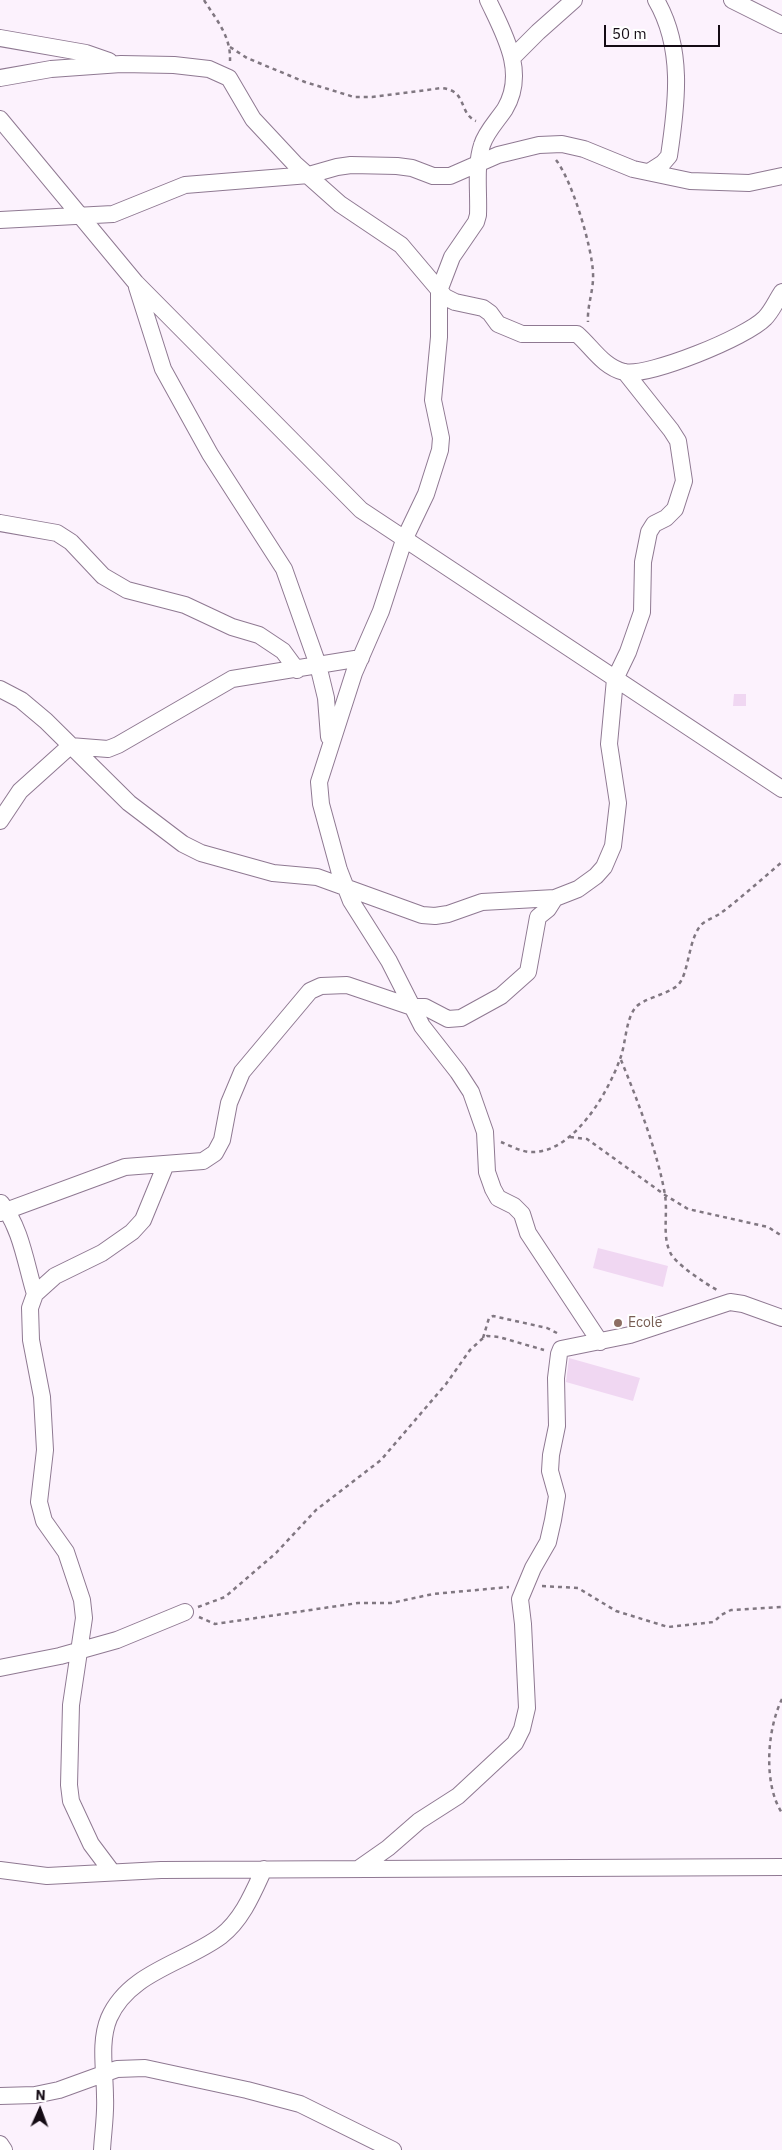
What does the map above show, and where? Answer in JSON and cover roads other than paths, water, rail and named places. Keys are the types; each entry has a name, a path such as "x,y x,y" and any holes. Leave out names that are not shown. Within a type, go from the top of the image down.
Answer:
{"street":[{"path":"488,0 513,57 514,78 512,96 482,145 479,162 478,215 476,222 452,257 439,291 439,338 433,393 441,438 440,450 426,494 404,540 382,611 360,658 319,782 321,804 351,901 389,961 422,1026 471,1092 485,1132 487,1172 493,1189 498,1198 514,1206 522,1214 528,1233 600,1342"},
{"path":"513,57 574,0"},
{"path":"649,172 663,163 669,156 677,85 674,47 663,12 656,0"},
{"path":"732,0 782,26"},
{"path":"0,38 86,53 121,64"},
{"path":"0,78 51,69 121,64 174,65 209,69 229,78 253,119 308,175 340,204 401,245 439,291 455,302 483,308 490,313 498,324 514,332 530,335 577,334 588,343 607,365 625,372 638,372 667,365 738,335 764,319 782,292"},
{"path":"0,119 136,283 361,510 782,789"},
{"path":"0,220 113,214 185,186 308,175 336,167 375,166 412,168 442,177 461,173 479,162 498,154 538,145 562,144 584,149 634,169 690,181 749,183 782,176"},
{"path":"136,283 163,369 210,454 284,569 318,665 326,698 330,747"},
{"path":"0,689 21,700 129,803 183,844 201,853 273,873 317,878 422,915 435,916 482,902 556,898 578,889 596,876 604,867 613,846 618,803 609,744 615,679 628,652 642,612 643,562 648,532 654,524 675,509 684,482 678,441 625,372"},
{"path":"0,522 58,533 71,542 103,576 127,590 185,605 232,627 259,635 283,651 297,670"},
{"path":"0,821 20,791 70,746 108,749 174,714 232,679 297,670 360,658"},
{"path":"35,1294 16,1232 2,1208 80,1185 124,1167 203,1161 215,1153 222,1140 229,1103 242,1072 310,991 321,986 347,985 412,1007 425,1007 448,1019 461,1018 501,996 528,972 538,917 556,898"},
{"path":"112,1872 92,1844 71,1801 69,1785 71,1704 84,1618 82,1600 66,1552 44,1521 39,1502 46,1450 42,1397 31,1340 30,1308 35,1294 55,1276 102,1253 132,1232 143,1220 166,1164"},
{"path":"358,1869 388,1848 418,1821 458,1796 516,1743 522,1729 527,1708 520,1599 532,1568 548,1542 557,1496 550,1471 557,1426 556,1378 562,1351 660,1326 730,1302 743,1304 782,1318"},
{"path":"0,1668 60,1656 79,1649 117,1640 185,1612"},
{"path":"0,1870 47,1876 112,1872 264,1869 782,1867"},
{"path":"102,2150 105,2098 104,2038 109,2018 120,2000 140,1981 220,1937 235,1924 264,1869"},
{"path":"0,2096 35,2095 59,2090 117,2069 145,2068 247,2090 300,2104 393,2150"},
{"path":"0,2144 4,2150"}],"place":[{"name":"Ecole","path":"618,1323"}]}
